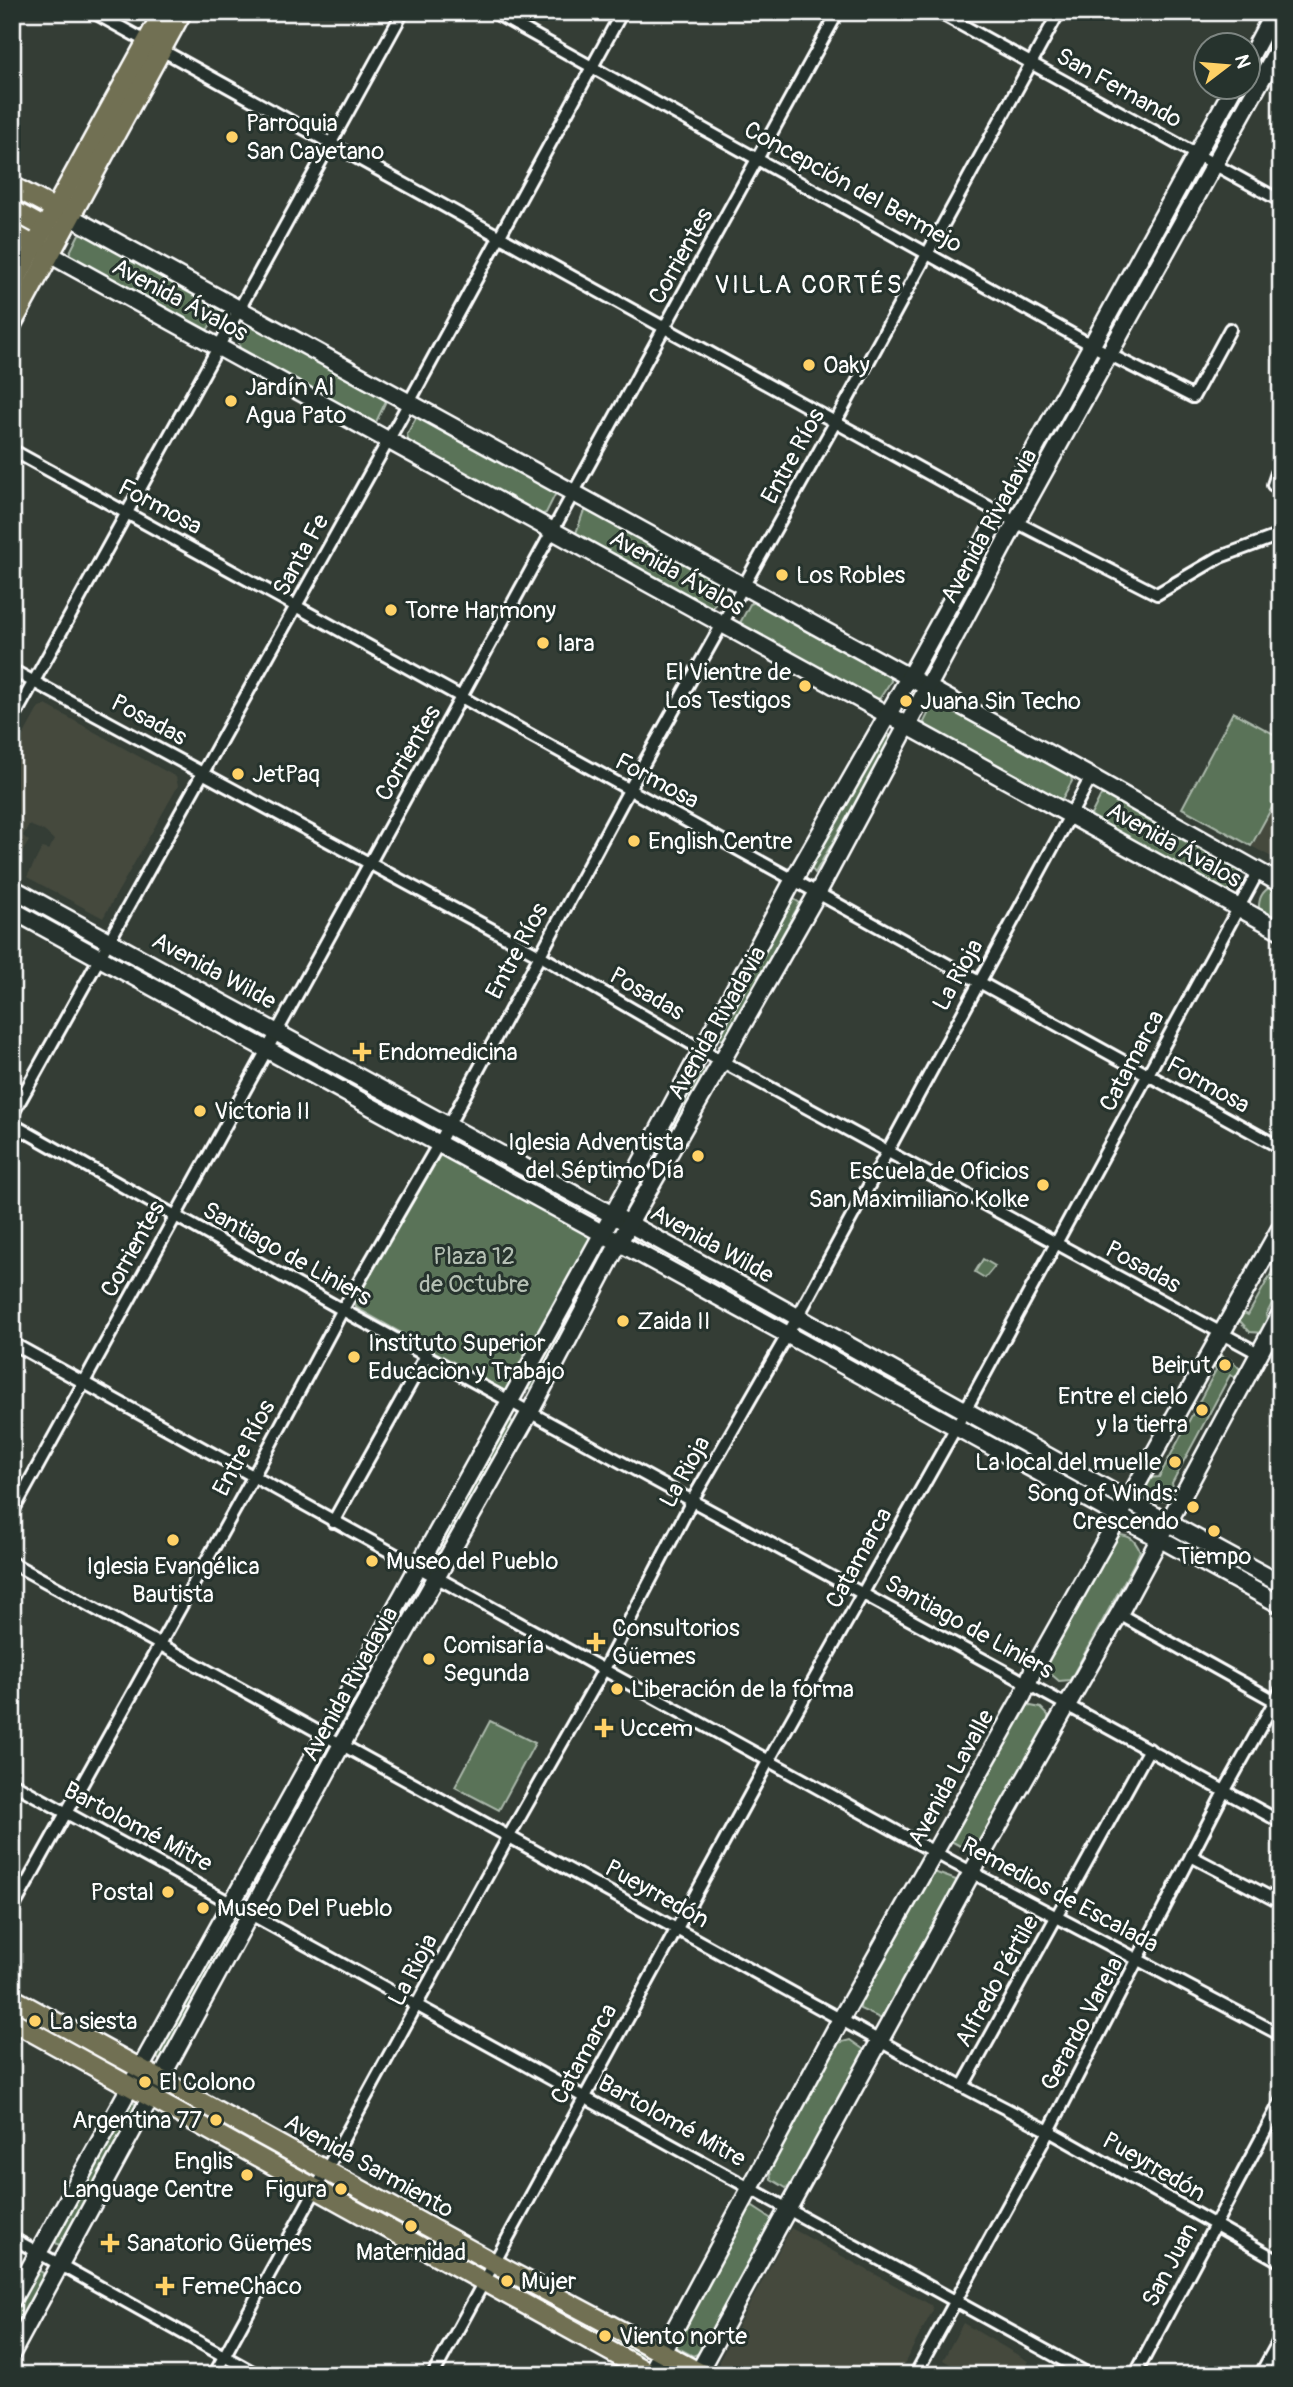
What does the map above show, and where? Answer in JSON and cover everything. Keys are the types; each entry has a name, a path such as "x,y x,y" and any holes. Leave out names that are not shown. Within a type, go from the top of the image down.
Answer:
{"main road":[{"path":"154,46 163,12"},
{"path":"12,324 43,251 154,46 182,12"},
{"path":"1262,35 1274,12"},
{"name":"Avenida Rivadavia","path":"12,2300 603,1233 794,878 1000,512 1215,164 1281,44"},
{"name":"Avenida Rivadavia","path":"12,2353 342,1744 530,1412 629,1224 818,892 1016,522 1197,154 1225,102"},
{"path":"12,186 64,214"},
{"path":"12,210 46,228"},
{"path":"12,287 43,251 46,228 64,214"},
{"name":"Avenida Ávalos","path":"64,214 1091,776 1281,884"},
{"path":"12,233 43,251"},
{"name":"Avenida Ávalos","path":"43,251 1281,931"},
{"name":"Avenida Wilde","path":"12,888 278,1031 447,1127 629,1224 964,1412 1130,1499 1281,1584"},
{"name":"Avenida Wilde","path":"12,910 620,1241 955,1429 1281,1605"},
{"name":"Avenida Lavalle","path":"652,2374 841,2020 1281,1227"},
{"path":"700,2374 788,2208 972,1872 1119,1614 1281,1313"},
{"path":"374,1645 392,1656"},
{"name":"Avenida Sarmiento","path":"12,1998 700,2374"},
{"name":"Avenida Sarmiento","path":"12,2021 652,2374"}],"street":[{"path":"93,12 1016,522 1157,594 1220,557 1277,536"},
{"path":"12,721 403,12"},
{"name":"Concepción del Bermejo","path":"493,12 1100,349 1193,397 1230,329"},
{"name":"Santa Fe","path":"12,1115 388,441 622,12"},
{"name":"Corrientes","path":"12,1513 368,865 555,532 838,12"},
{"name":"San Fernando","path":"938,12 1281,201"},
{"name":"Entre Ríos","path":"12,1910 253,1477 342,1309 439,1143 629,790 744,588 1059,12"},
{"name":"Formosa","path":"12,450 1281,1148"},
{"path":"1273,485 1281,461"},
{"name":"Posadas","path":"12,670 368,865 539,955 721,1061 1259,1354"},
{"name":"La Rioja","path":"214,2375 419,2005 509,1836 603,1671 693,1499 797,1318 1091,776"},
{"name":"Catamarca","path":"433,2375 769,1760 955,1429 1258,872"},
{"name":"Santiago de Liniers","path":"12,1124 342,1309 1281,1822"},
{"name":"Remedios de Escalada","path":"12,1343 936,1853 1281,2035"},
{"path":"333,1522 427,1354"},
{"name":"Pueyrredón","path":"12,1563 963,2087 1049,2131 1281,2262"},
{"path":"1119,1614 1278,1696"},
{"name":"Gerardo Varela","path":"915,2375 1049,2131 1224,1792 1278,1696"},
{"name":"Alfredo Pértile","path":"963,2087 1149,1749"},
{"name":"Bartolomé Mitre","path":"12,1783 1090,2375"},
{"path":"1191,1856 1281,1903"},
{"name":"San Juan","path":"1135,2375 1281,2101"},
{"path":"12,2238 258,2375"},
{"path":"1260,2375 1280,2341"}],"shaded area":[{"path":"46,705 176,777 178,786 103,918 27,877 42,848 49,850 54,840 44,831 29,825 23,836 29,841 12,869 12,756 39,707"},
{"path":"1281,791 1281,862 1251,846"},
{"path":"791,2228 931,2305 933,2310 898,2375 738,2375 719,2364"},
{"path":"963,2323 1028,2361 1021,2375 969,2375 943,2360"}],"green space":[{"path":"1281,12 1281,30 1262,64 1262,47"},
{"path":"1231,102 1241,102 1216,146 1209,142"},
{"path":"1194,172 1200,177 1111,334 1108,332"},
{"path":"87,233 216,303 219,310 208,329 200,331 72,260 69,254 79,234"},
{"path":"254,324 383,393 386,401 376,422 366,423 240,352 239,342 248,325"},
{"path":"1091,361 1095,363 1022,502 1015,498"},
{"path":"423,415 552,486 555,495 546,513 538,516 409,446 407,434 416,418"},
{"path":"590,508 720,581 724,586 712,609 705,610 575,536 583,513"},
{"path":"997,529 1003,534 931,669 921,663"},
{"path":"758,601 889,673 891,681 880,698 874,701 745,632 740,623 750,604"},
{"path":"941,701 1070,772 1072,781 1062,799 1053,800 927,731 924,722 933,704"},
{"path":"1233,712 1281,738 1281,791 1251,846 1182,808"},
{"path":"883,733 888,733 892,739 815,873 811,868"},
{"path":"1110,793 1235,864 1239,873 1230,890 1221,893 1092,820 1091,815 1101,795"},
{"path":"1274,885 1281,888 1281,925 1259,913 1261,896"},
{"path":"12,891 91,937 88,943 12,904"},
{"path":"794,899 800,903 724,1041 718,1038"},
{"path":"188,985 260,1028 258,1035 253,1037 181,998"},
{"path":"288,1045 428,1122 425,1127 284,1050"},
{"path":"698,1067 703,1067 706,1073 632,1208 625,1207"},
{"path":"457,1139 594,1213 593,1219 456,1147"},
{"name":"Plaza 12 de Octubre","path":"446,1152 591,1233 592,1240 511,1388 505,1391 357,1308 353,1300 439,1154"},
{"path":"635,1233 776,1313 775,1319 633,1242"},
{"path":"603,1249 607,1254 531,1390 526,1388"},
{"path":"1281,1256 1281,1287 1266,1315 1268,1325 1264,1333 1250,1332 1238,1319 1242,1312 1248,1315"},
{"path":"983,1259 995,1266 985,1278 975,1272"},
{"path":"808,1331 940,1405 939,1412 804,1335"},
{"path":"1214,1355 1230,1360 1242,1372 1238,1379 1230,1375 1172,1483 1175,1493 1170,1501 1160,1501 1143,1489 1148,1478 1159,1477 1216,1370 1209,1362"},
{"path":"510,1418 513,1424 440,1556 434,1556"},
{"path":"981,1427 1113,1498 1108,1506 978,1433"},
{"path":"1118,1535 1132,1539 1140,1551 1070,1680 1059,1681 1044,1668 1045,1658 1112,1537"},
{"path":"1179,1536 1281,1591 1281,1597 1177,1541"},
{"path":"415,1587 420,1587 421,1590 392,1638 388,1635"},
{"path":"373,1662 380,1666 345,1725 341,1722"},
{"path":"1022,1707 1041,1708 1048,1715 1049,1725 978,1848 971,1852 951,1841 950,1834"},
{"path":"490,1721 535,1743 499,1810 455,1787"},
{"path":"321,1754 329,1755 255,1892 252,1894 246,1891"},
{"path":"934,1872 956,1880 956,1893 886,2021 860,2009 861,1997"},
{"path":"231,1922 237,1925 164,2059 160,2061 155,2055"},
{"path":"12,2002 126,2068 123,2073 12,2015"},
{"path":"850,2040 863,2049 865,2057 795,2185 786,2188 771,2179 770,2169 838,2043"},
{"path":"168,2092 307,2169 305,2173 166,2097"},
{"path":"129,2101 138,2105 62,2246 57,2244 55,2241"},
{"path":"341,2187 475,2260 473,2266 338,2192"},
{"path":"753,2207 773,2220 704,2351 693,2356 676,2347 674,2342 744,2212"},
{"path":"38,2270 43,2273 44,2278 12,2336 12,2312"},
{"path":"503,2277 643,2352 640,2358 501,2281"}],"place":[{"name":"Parroquia San Cayetano","path":"232,137"},
{"name":"Oaky","path":"809,365"},
{"name":"Jardín Al Agua Pato","path":"231,401"},
{"name":"Los Robles","path":"782,575"},
{"name":"Torre Harmony","path":"391,610"},
{"name":"Iara","path":"543,643"},
{"name":"El Vientre de Los Testigos","path":"805,686"},
{"name":"Juana Sin Techo","path":"906,701"},
{"name":"JetPaq","path":"238,774"},
{"name":"English Centre","path":"634,841"},
{"name":"Endomedicina","path":"362,1052"},
{"name":"Victoria II","path":"200,1111"},
{"name":"Iglesia Adventista del Séptimo Día","path":"698,1156"},
{"name":"Escuela de Oficios San Maximiliano Kolke","path":"1043,1185"},
{"name":"Zaida II","path":"623,1321"},
{"name":"Instituto Superior Educacion y Trabajo","path":"354,1357"},
{"name":"Beirut","path":"1225,1365"},
{"name":"Entre el cielo y la tierra","path":"1202,1410"},
{"name":"La local del muelle","path":"1175,1462"},
{"name":"Song of Winds: Crescendo","path":"1193,1507"},
{"name":"Tiempo","path":"1214,1531"},
{"name":"Iglesia Evangélica Bautista","path":"173,1540"},
{"name":"Museo del Pueblo","path":"372,1561"},
{"name":"Consultorios Güemes","path":"596,1642"},
{"name":"Comisaría Segunda","path":"429,1659"},
{"name":"Liberación de la forma","path":"617,1689"},
{"name":"Uccem","path":"604,1728"},
{"name":"Postal","path":"168,1892"},
{"name":"Museo Del Pueblo","path":"203,1908"},
{"name":"La siesta","path":"35,2021"},
{"name":"El Colono","path":"145,2082"},
{"name":"Argentina 77","path":"216,2120"},
{"name":"Englis Language Centre","path":"247,2175"},
{"name":"Figura","path":"341,2189"},
{"name":"Maternidad","path":"411,2226"},
{"name":"Sanatorio Güemes","path":"110,2243"},
{"name":"Mujer","path":"507,2281"},
{"name":"FemeChaco","path":"165,2286"},
{"name":"Viento norte","path":"605,2336"}],"district":[{"name":"VILLA CORTÉS","path":"809,285"}]}
